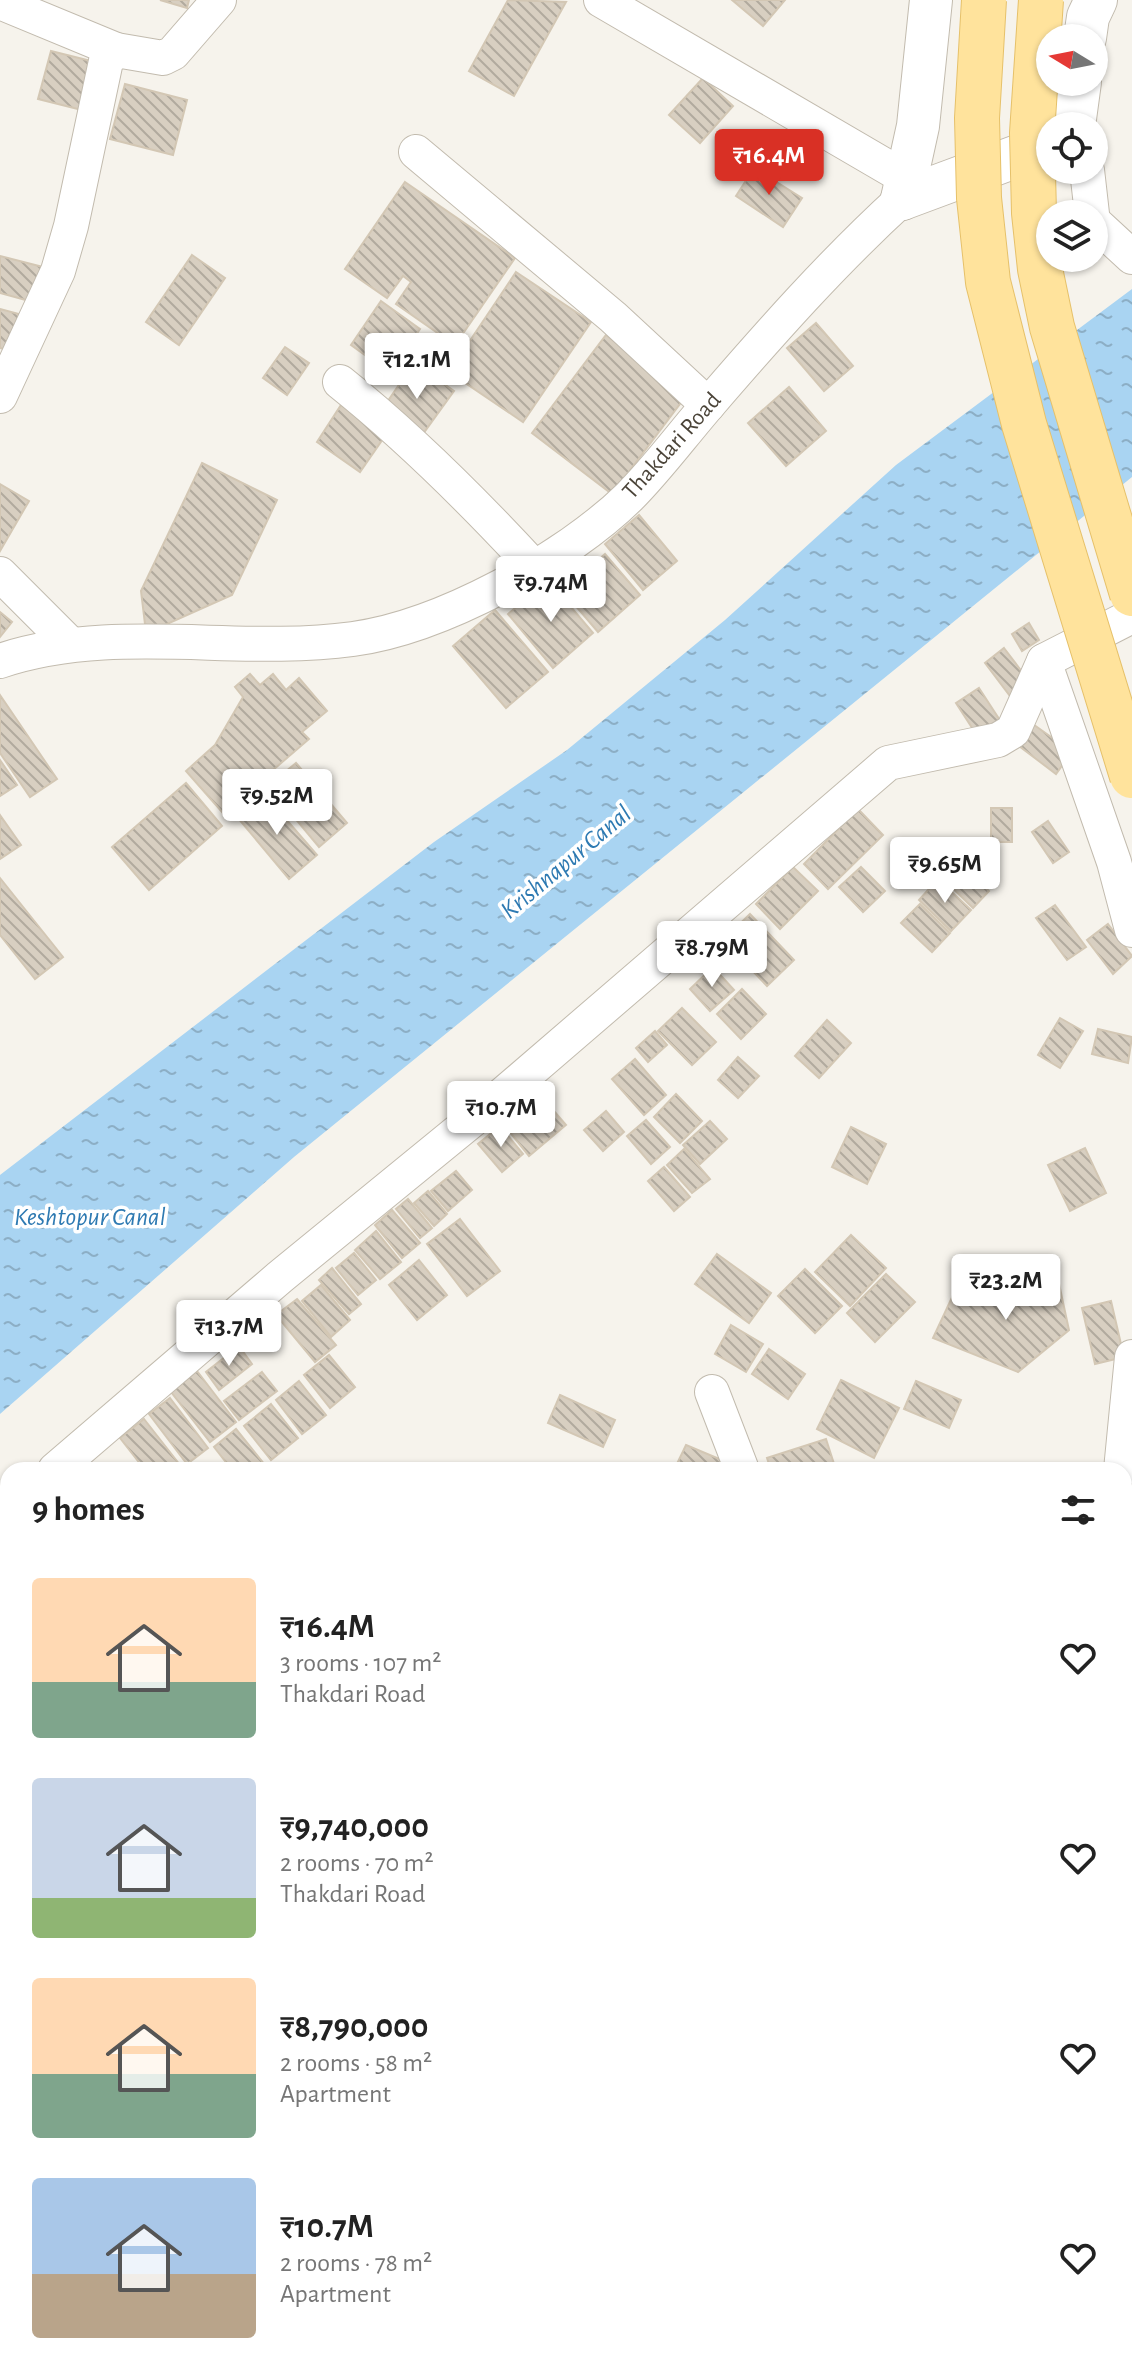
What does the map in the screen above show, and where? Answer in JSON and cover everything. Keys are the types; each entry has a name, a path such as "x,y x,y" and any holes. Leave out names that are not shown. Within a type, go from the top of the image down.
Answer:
{"main road":[{"path":"984,0 977,131 979,198 988,282 1004,355 1132,776"},
{"path":"1041,0 1032,133 1034,213 1040,269 1052,327 1132,594"}],"street":[{"path":"0,2 116,50 163,58 173,53 219,0"},
{"path":"601,0 904,188 918,126 931,0"},
{"path":"1087,24 1096,0"},
{"path":"0,396 58,271 71,226 106,61 116,50"},
{"name":"Thakdari Road","path":"0,661 69,643 296,644 356,639 434,619 560,551 629,498 838,258 904,188 1036,148"},
{"path":"416,152 613,317 708,405"},
{"path":"1108,235 1132,257"},
{"path":"340,382 394,425 473,501 533,566"},
{"path":"0,574 69,643"},
{"path":"64,1462 280,1277 493,1103 888,763 998,740 1013,731 1044,661 1132,616"},
{"path":"1044,661 1114,862 1132,930"},
{"path":"1122,1462 1132,1357"},
{"path":"712,1392 739,1462"}],"water":[{"name":"Keshtopur Canal","path":"1132,289 1132,477 294,1157 0,1414 0,1175 434,842 567,750 725,620 896,465"}],"building":[{"path":"160,0 189,0 187,8"},
{"path":"508,0 566,2 514,96 469,71"},
{"path":"732,0 785,0 763,26"},
{"path":"51,51 95,62 82,110 38,99"},
{"path":"703,78 733,106 700,143 669,115"},
{"path":"125,84 187,100 173,155 110,139"},
{"path":"754,168 802,198 783,227 736,196"},
{"path":"405,182 515,258 455,345 396,304 411,282 403,276 387,298 345,269"},
{"path":"192,255 225,278 179,345 146,322"},
{"path":"0,256 43,267 33,302 0,293"},
{"path":"516,272 591,322 523,422 449,372"},
{"path":"381,301 420,329 390,373 351,345"},
{"path":"0,309 26,316 16,352 0,348"},
{"path":"816,323 853,366 824,391 787,348"},
{"path":"606,335 686,396 612,494 532,433"},
{"path":"285,347 309,363 287,395 263,378"},
{"path":"414,363 454,391 420,438 381,411"},
{"path":"789,387 826,431 786,466 748,423"},
{"path":"341,405 385,436 360,472 317,442"},
{"path":"202,463 277,500 232,595 156,629 145,624 141,591"},
{"path":"0,484 29,501 0,551"},
{"path":"639,515 677,561 643,590 605,544"},
{"path":"605,554 640,595 598,632 563,591"},
{"path":"548,580 593,633 553,668 508,614"},
{"path":"495,610 548,672 506,708 453,646"},
{"path":"0,612 12,622 0,637"},
{"path":"1029,623 1039,640 1022,651 1012,634"},
{"path":"1004,648 1029,681 1010,696 985,663"},
{"path":"250,674 260,685 273,674 286,690 299,678 327,711 302,732 309,739 223,813 186,771 215,745 243,697 235,687"},
{"path":"979,688 1003,725 980,740 956,703"},
{"path":"0,695 57,779 30,797 0,753"},
{"path":"1030,722 1072,752 1056,774 1015,743"},
{"path":"0,760 17,785 0,796"},
{"path":"296,763 347,823 319,847 268,786"},
{"path":"186,783 222,826 149,890 112,847"},
{"path":"265,795 317,855 289,879 238,818"},
{"path":"991,808 1012,808 1012,842 991,842"},
{"path":"858,809 883,835 828,889 804,864"},
{"path":"0,815 21,845 0,859"},
{"path":"1048,821 1069,852 1053,863 1032,832"},
{"path":"957,861 989,891 973,908 941,877"},
{"path":"793,867 818,891 780,929 756,904"},
{"path":"861,867 885,891 863,912 839,887"},
{"path":"0,878 63,957 35,979 0,935"},
{"path":"938,879 971,910 951,931 919,900"},
{"path":"920,904 950,933 932,952 901,923"},
{"path":"1055,905 1086,947 1067,960 1036,918"},
{"path":"750,914 794,960 767,986 723,940"},
{"path":"1108,924 1132,956 1113,974 1087,940"},
{"path":"713,967 734,990 710,1011 690,989"},
{"path":"742,989 766,1014 741,1039 717,1014"},
{"path":"682,1008 716,1042 692,1065 658,1031"},
{"path":"1060,1018 1083,1031 1060,1068 1038,1055"},
{"path":"827,1020 851,1043 819,1078 795,1056"},
{"path":"1098,1029 1132,1037 1128,1063 1092,1054"},
{"path":"655,1031 667,1045 648,1062 636,1048"},
{"path":"738,1057 759,1076 738,1098 718,1080"},
{"path":"635,1059 666,1095 644,1115 612,1079"},
{"path":"676,1094 702,1121 680,1143 654,1117"},
{"path":"540,1095 566,1125 529,1156 504,1125"},
{"path":"606,1111 624,1132 603,1151 584,1130"},
{"path":"646,1120 670,1147 651,1164 627,1136"},
{"path":"710,1121 727,1139 700,1164 683,1145"},
{"path":"500,1126 523,1154 502,1172 478,1144"},
{"path":"851,1127 886,1144 867,1184 832,1167"},
{"path":"1085,1148 1106,1193 1070,1211 1048,1165"},
{"path":"684,1149 710,1179 692,1193 667,1165"},
{"path":"664,1167 690,1197 674,1211 648,1181"},
{"path":"456,1171 472,1190 448,1211 431,1191"},
{"path":"428,1191 447,1214 434,1226 414,1203"},
{"path":"408,1199 432,1228 420,1238 396,1209"},
{"path":"392,1210 420,1243 402,1258 375,1225"},
{"path":"460,1219 500,1271 467,1296 427,1244"},
{"path":"376,1231 401,1262 380,1279 355,1250"},
{"path":"851,1235 886,1268 850,1306 815,1272"},
{"path":"354,1253 376,1280 358,1295 336,1268"},
{"path":"717,1254 771,1293 749,1323 695,1284"},
{"path":"419,1260 447,1295 417,1320 389,1285"},
{"path":"1055,1265 1069,1330 1018,1372 933,1338 961,1278 1007,1302"},
{"path":"332,1268 361,1304 349,1314 319,1280"},
{"path":"805,1269 842,1306 815,1333 778,1296"},
{"path":"886,1274 915,1302 875,1342 847,1313"},
{"path":"321,1285 350,1320 331,1337 302,1301"},
{"path":"297,1299 336,1345 315,1362 276,1315"},
{"path":"1111,1301 1124,1357 1095,1364 1082,1308"},
{"path":"731,1325 763,1344 746,1372 715,1354"},
{"path":"239,1346 252,1364 219,1390 206,1372"},
{"path":"769,1349 805,1374 788,1399 752,1374"},
{"path":"329,1355 355,1387 330,1408 304,1375"},
{"path":"197,1371 236,1422 210,1442 171,1392"},
{"path":"262,1372 277,1391 239,1420 224,1401"},
{"path":"841,1380 899,1408 874,1458 817,1429"},
{"path":"299,1381 326,1415 302,1434 276,1400"},
{"path":"916,1381 961,1400 949,1428 904,1409"},
{"path":"560,1395 615,1420 603,1447 548,1423"},
{"path":"170,1398 208,1448 185,1462 149,1414"},
{"path":"271,1404 298,1438 271,1460 244,1426"},
{"path":"144,1419 178,1462 139,1462 120,1438"},
{"path":"236,1429 263,1462 226,1462 214,1447"},
{"path":"826,1439 833,1462 768,1462 767,1458"},
{"path":"686,1445 727,1462 678,1462"}],"water label":[{"name":"Krishnapur Canal","path":"566,862"}]}
